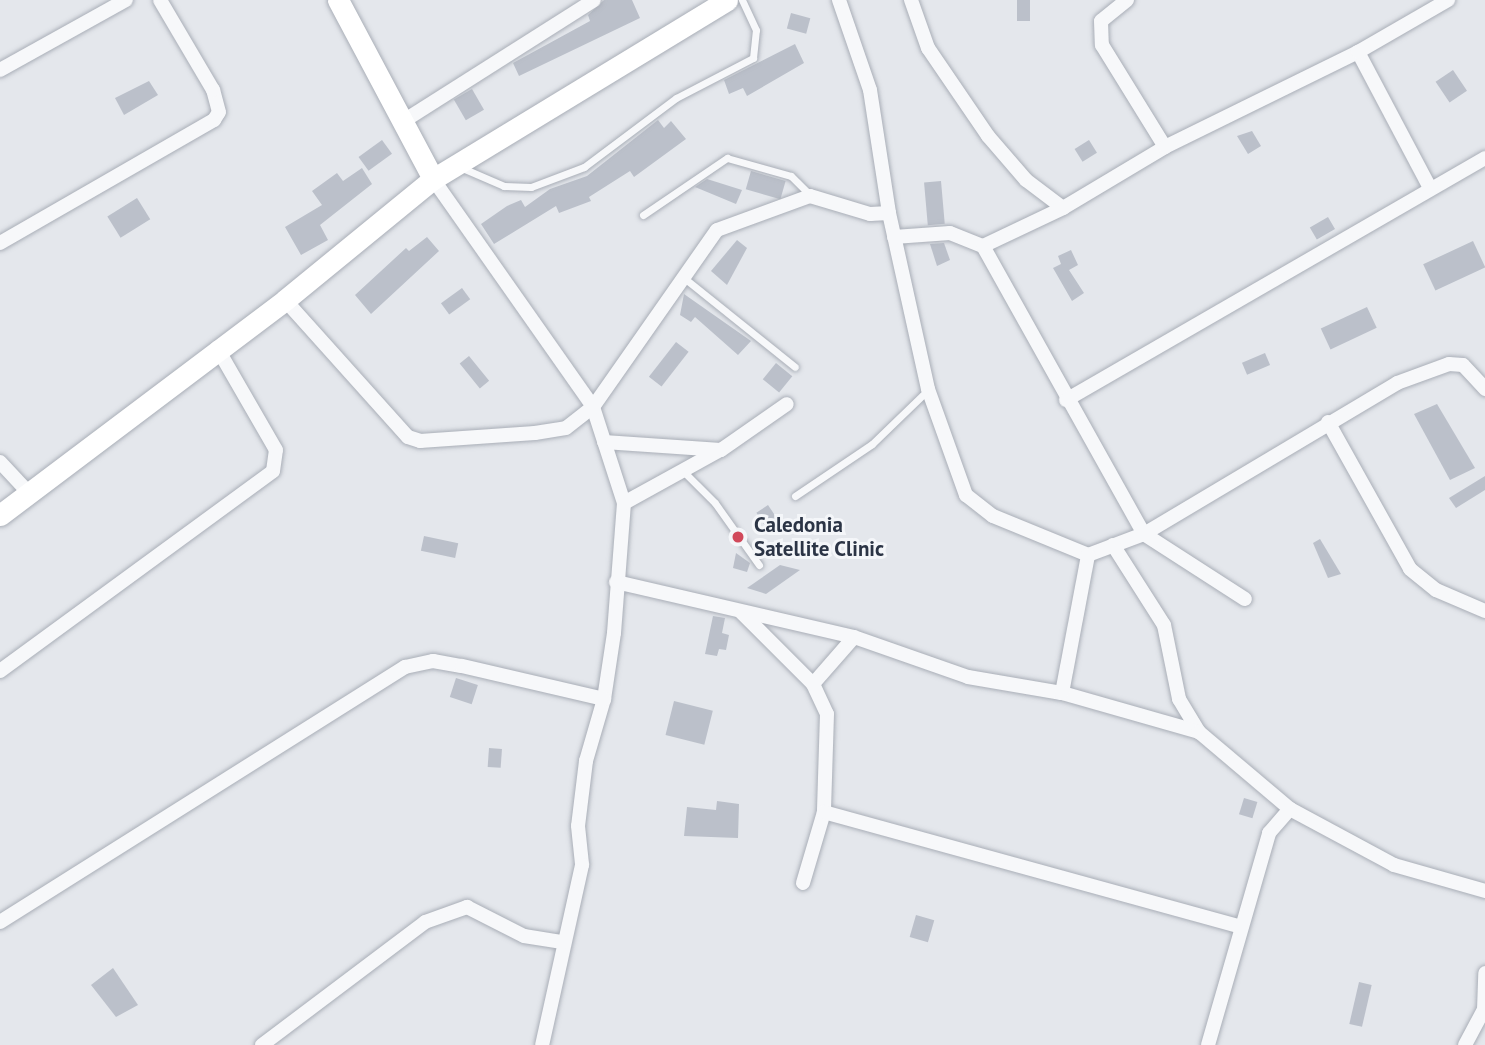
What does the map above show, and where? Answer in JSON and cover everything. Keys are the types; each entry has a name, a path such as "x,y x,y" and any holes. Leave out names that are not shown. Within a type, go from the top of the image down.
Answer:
{"street":[{"path":"0,71 126,0"},
{"path":"0,243 214,120 219,112 213,90 160,0"},
{"path":"338,0 433,179 593,407 624,503 604,699 586,761 578,826 582,864 542,1045"},
{"path":"402,122 594,0"},
{"path":"0,515 26,490 285,300 433,179 727,0"},
{"path":"839,0 870,90 894,237 928,389 966,495 993,516 1088,555 1144,534 1397,383 1449,364 1463,365 1485,389"},
{"path":"911,0 928,48 988,136 1026,180 1063,208"},
{"path":"1127,0 1101,21 1102,45 1166,147"},
{"path":"983,246 1063,208 1166,147 1358,52 1448,0"},
{"path":"1358,52 1430,188"},
{"path":"1066,400 1485,158"},
{"path":"285,300 408,437 420,441 481,433 536,433 566,428 593,407 717,230 810,196 870,214 890,214"},
{"path":"894,237 950,233 983,246 1066,400 1144,534 1245,599"},
{"path":"0,671 273,471 276,450 217,348"},
{"path":"624,503 721,450 787,404"},
{"path":"1328,422 1410,569 1436,590 1485,611"},
{"path":"604,442 721,450"},
{"path":"0,462 26,490"},
{"path":"1113,545 1164,625 1179,699 1199,732 1290,808 1394,865 1485,891"},
{"path":"1062,693 1088,555"},
{"path":"616,582 854,637 968,677 1062,693 1199,732"},
{"path":"740,611 813,684 827,714 824,812 803,883"},
{"path":"813,684 854,637"},
{"path":"0,922 405,667 452,664 604,699"},
{"path":"1208,1045 1239,926 1269,833 1290,808"},
{"path":"824,812 1239,926"},
{"path":"262,1045 425,922 467,906 524,936 563,942"},
{"path":"1465,1045 1484,1010 1485,973"}],"lane":[{"path":"457,165 504,186 531,187 584,167 676,98 753,58 757,30 742,0"},
{"path":"643,215 727,158 791,176 810,196"},
{"path":"684,277 795,367"},
{"path":"795,496 872,444 928,389"},
{"path":"683,471 715,503 759,565"}],"building":[{"path":"604,0 632,0 640,18 519,76 513,63 590,21 588,15"},
{"path":"1017,0 1030,0 1030,21 1017,21"},
{"path":"791,13 810,18 806,34 787,28"},
{"path":"795,44 804,63 747,96 743,88 729,94 724,80"},
{"path":"1453,70 1467,91 1450,102 1436,82"},
{"path":"149,81 158,95 124,115 115,98"},
{"path":"472,89 484,110 466,120 454,100"},
{"path":"658,120 664,128 671,121 686,139 634,177 630,171 589,197 591,201 559,213 556,206 494,244 481,224 507,206 521,200 525,207 550,189 587,176"},
{"path":"1252,131 1261,146 1248,154 1237,136"},
{"path":"382,140 392,154 369,171 359,157"},
{"path":"1089,140 1097,153 1083,162 1075,149"},
{"path":"362,168 372,184 320,225 328,240 301,255 285,227 322,205 312,191 337,173 343,181"},
{"path":"751,171 786,181 780,199 746,189"},
{"path":"707,179 742,190 736,204 695,187"},
{"path":"941,181 945,224 928,225 924,182"},
{"path":"137,198 150,219 121,238 107,217"},
{"path":"1328,217 1335,229 1317,240 1310,228"},
{"path":"427,237 439,251 371,314 355,295 406,248 409,251"},
{"path":"737,240 747,248 727,285 711,271"},
{"path":"1473,241 1485,267 1435,291 1423,264"},
{"path":"944,243 950,260 937,266 930,244"},
{"path":"1071,250 1078,265 1069,270 1084,293 1072,301 1053,268 1061,264 1058,256"},
{"path":"462,288 470,299 449,315 441,303"},
{"path":"684,294 751,341 738,355 695,317 691,322 680,315"},
{"path":"1367,307 1377,328 1330,349 1321,329"},
{"path":"676,342 689,352 662,387 649,377"},
{"path":"1265,353 1270,365 1247,375 1242,363"},
{"path":"469,356 489,381 480,388 460,364"},
{"path":"776,363 792,376 779,393 763,379"},
{"path":"1437,404 1475,468 1450,480 1414,414"},
{"path":"1485,476 1485,490 1456,508 1449,498"},
{"path":"768,505 782,526 770,534 756,513"},
{"path":"424,536 458,543 455,558 421,551"},
{"path":"1320,539 1341,574 1328,578 1313,543"},
{"path":"736,553 750,563 747,572 733,568"},
{"path":"780,565 800,570 766,594 747,588"},
{"path":"713,616 725,618 722,633 729,635 726,650 719,649 717,656 705,654"},
{"path":"456,678 478,685 472,704 450,697"},
{"path":"674,701 713,711 704,745 666,735"},
{"path":"489,748 502,749 501,768 488,767"},
{"path":"1244,798 1257,802 1252,818 1239,814"},
{"path":"717,801 739,804 738,838 684,836 687,807 716,810"},
{"path":"916,915 934,920 928,942 910,937"},
{"path":"113,968 138,1005 116,1017 91,985"},
{"path":"1359,982 1372,985 1362,1027 1349,1024"}],"place":[{"name":"Caledonia Satellite Clinic","path":"738,537"}]}
